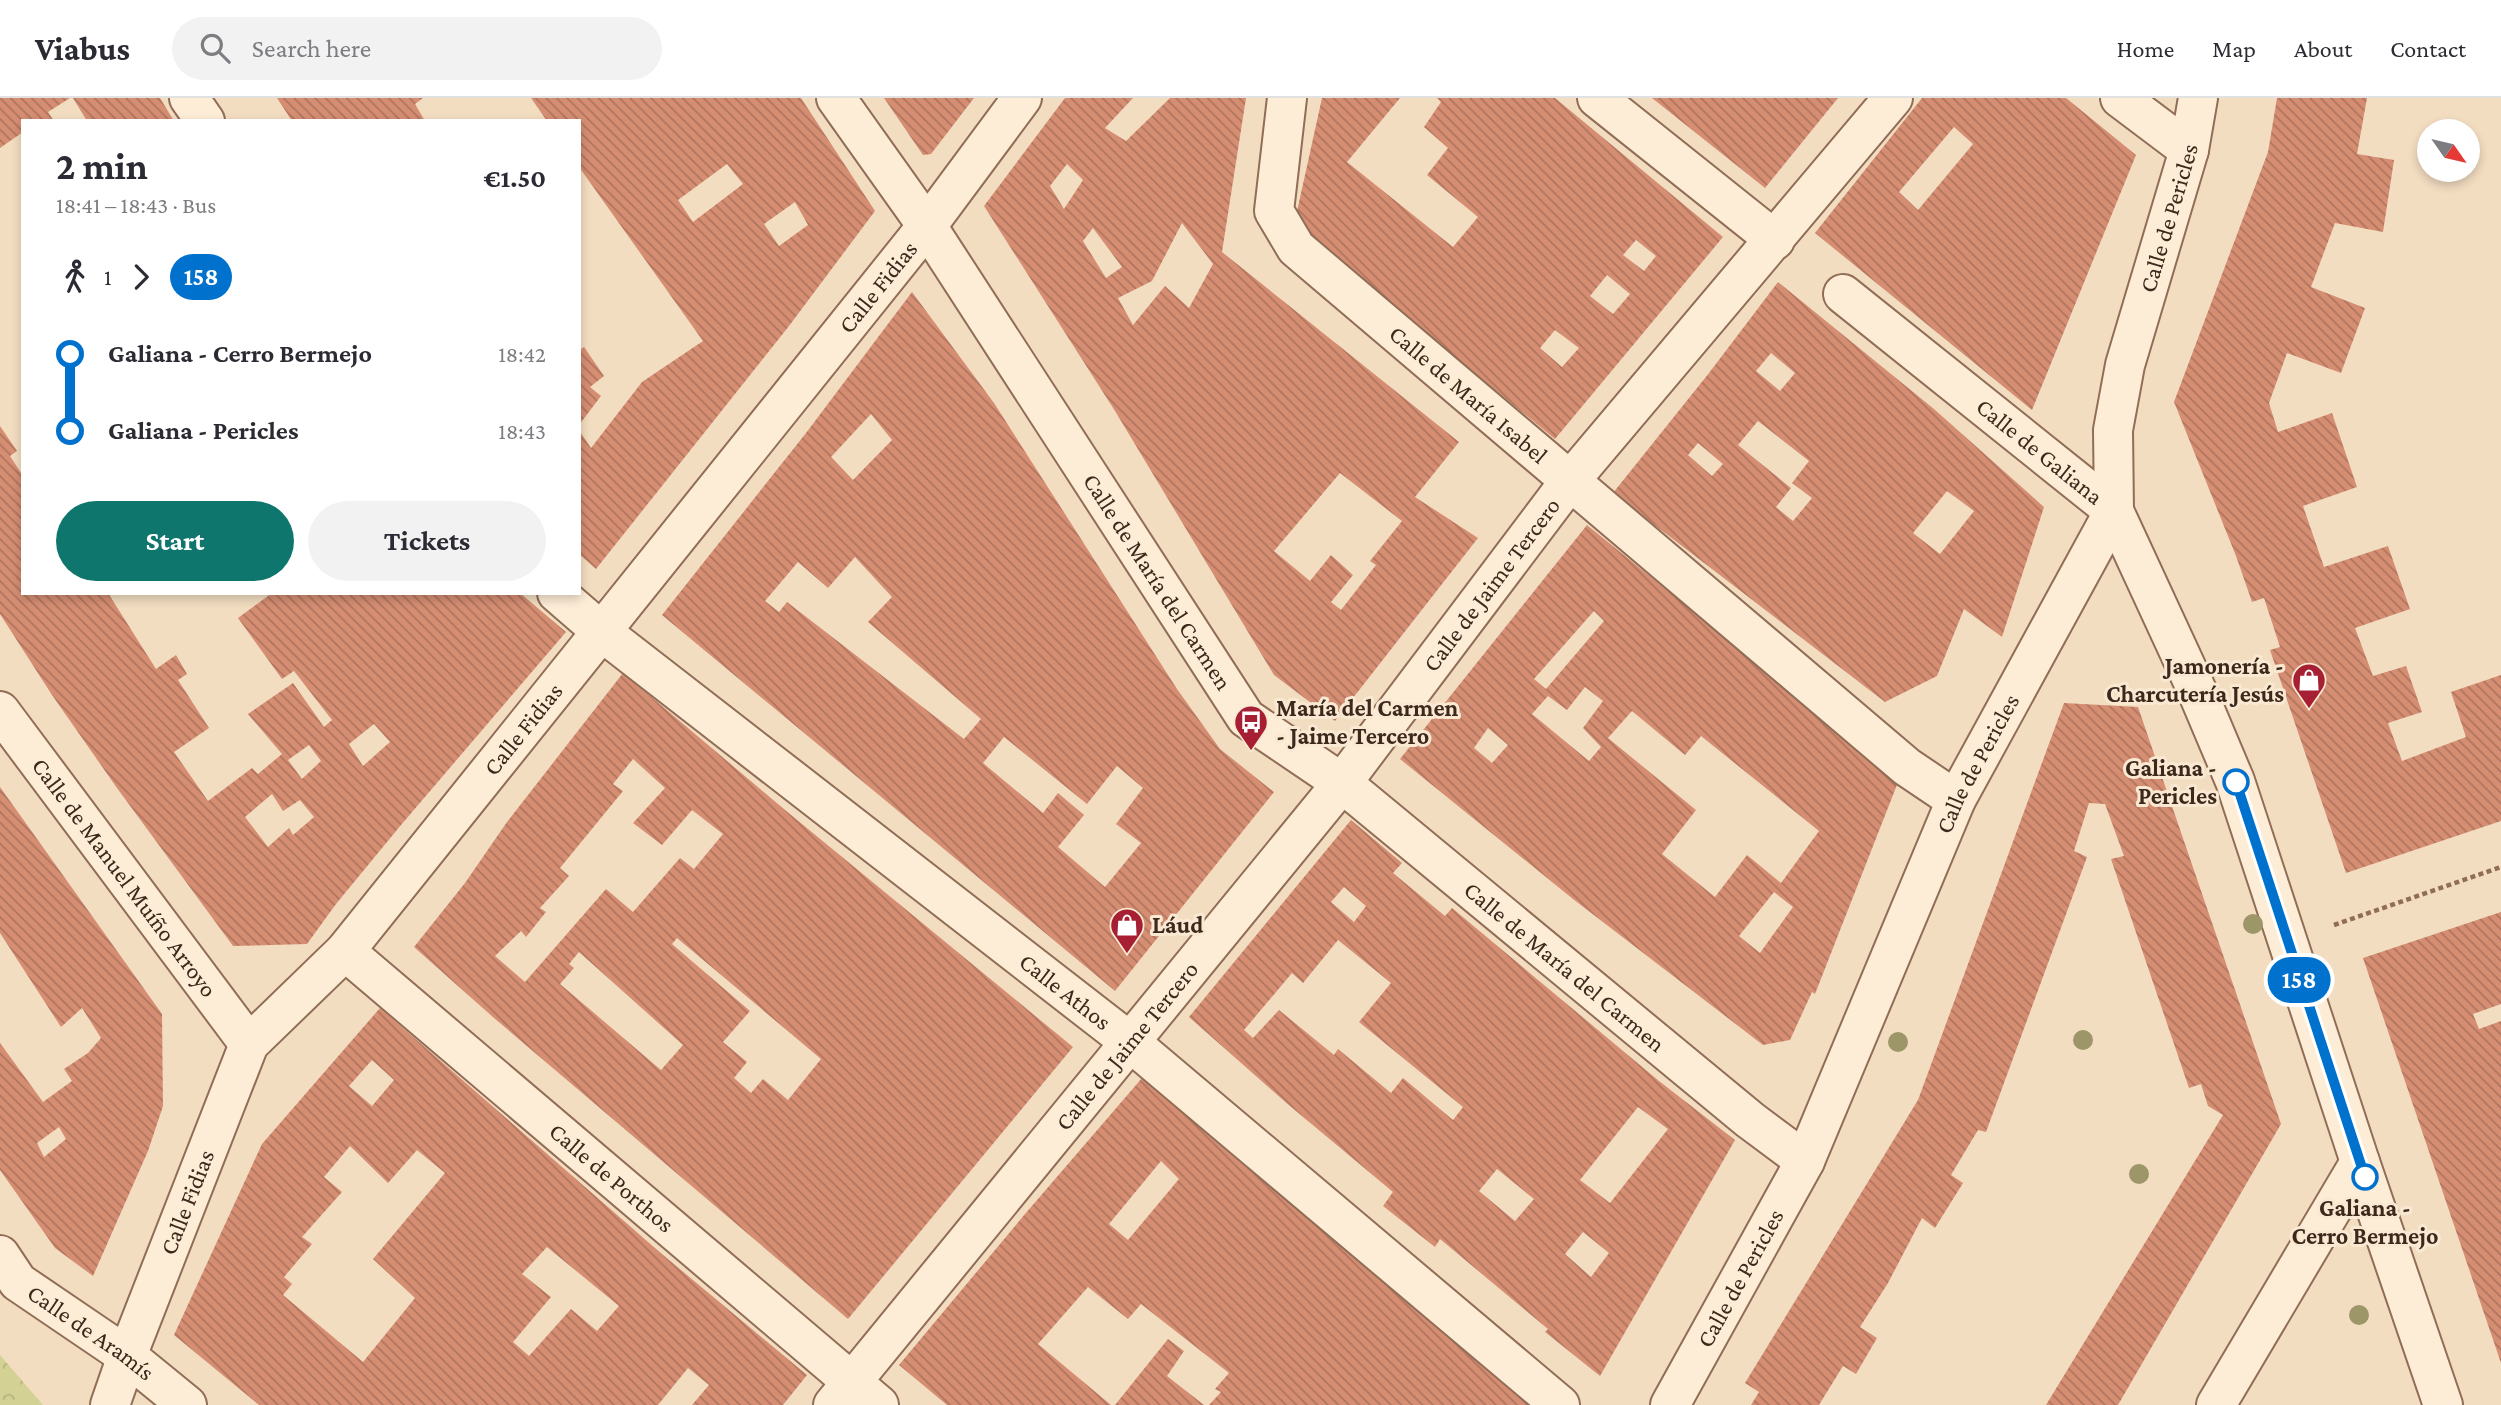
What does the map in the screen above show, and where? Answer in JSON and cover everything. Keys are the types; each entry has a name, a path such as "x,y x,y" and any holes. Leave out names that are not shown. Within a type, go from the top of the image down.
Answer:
{"street":[{"path":"189,98 204,119"},
{"name":"Calle de María del Carmen","path":"836,98 926,226 1247,718 1342,783 1750,1121 1805,1161"},
{"name":"Calle Fidias","path":"110,1405 248,1044 345,951 926,226 1021,98"},
{"name":"Calle de María Isabel","path":"1287,98 1274,211 1296,248 1907,767 1956,800"},
{"path":"1597,98 1775,240"},
{"name":"Calle de Jaime Tercero","path":"855,1397 1130,1042 1342,783 1569,482 1893,98"},
{"path":"2120,98 2189,150"},
{"name":"Calle de Pericles","path":"1670,1405 1805,1161 1956,800 2114,511 2113,430 2125,365 2189,150 2198,98"},
{"name":"Calle de Galiana","path":"1843,295 2114,511 2194,684 2235,781 2443,1405"},
{"name":"Calle Athos","path":"559,595 602,632 1130,1042 1560,1405"},
{"name":"Calle de Manuel Muíño Arroyo","path":"0,710 248,1044"},
{"name":"Calle de Porthos","path":"345,951 855,1397"},
{"path":"2216,1405 2360,1162"},
{"name":"Calle de Aramís","path":"0,1255 18,1282 127,1356 187,1405"}],"path":[{"path":"2350,919 2501,867"}],"green space":[{"path":"0,1355 43,1405 0,1405"}],"building":[{"path":"0,98 70,98 48,112 53,119 21,119 21,133 0,148"},
{"path":"73,98 160,98 173,119 86,119"},
{"path":"277,98 423,98 415,104 424,119 291,119"},
{"path":"531,98 801,98 875,211 789,326 596,569 581,556 581,433 591,448 642,382 703,341 581,170 581,119 546,119","holes":["727,164 743,184 693,222 678,200","795,202 808,225 779,246 764,224"]},
{"path":"884,98 974,98 931,154 923,155"},
{"path":"1065,98 1133,98 1105,128 1126,141 1170,98 1246,98 1222,252 1459,442 1415,497 1478,538 1335,721 1274,675 1115,411 984,206","holes":["1067,164 1083,180 1064,209 1050,186","1182,223 1213,264 1189,308 1165,286 1133,325 1118,298 1152,281","1093,228 1122,267 1106,278 1083,241","1340,473 1402,521 1370,561 1376,565 1341,610 1331,602 1353,575 1331,555 1310,581 1274,551"]},
{"path":"1322,98 1400,98 1347,162 1453,247 1478,217 1427,175 1448,148 1424,127 1441,102 1437,98 1555,98 1723,237 1555,439 1294,225","holes":["1636,240 1656,256 1644,271 1623,255","1607,275 1630,294 1613,314 1590,296","1555,330 1579,348 1562,367 1540,348"]},
{"path":"1652,98 1838,98 1765,188"},
{"path":"1922,98 2066,98 2136,155 2032,410 1815,233","holes":["1954,127 1973,144 1918,210 1899,192"]},
{"path":"2277,98 2367,98 2357,154 2394,160 2383,232 2335,223 2311,287 2365,308 2341,373 2287,353 2269,403 2278,432 2332,413 2357,487 2303,506 2324,567 2388,546 2410,609 2355,628 2373,676 2406,666 2422,712 2388,723 2402,761 2466,737 2451,692 2501,675 2501,821 2346,873 2270,650 2280,647 2264,598 2252,602 2174,402 2268,152"},
{"path":"1778,282 1934,409 2044,507 2002,637 1964,609 1937,676 1885,702 1613,493","holes":["1771,353 1795,373 1780,391 1756,371","1758,421 1809,461 1792,483 1812,498 1793,521 1776,507 1791,488 1738,445","1698,443 1723,464 1712,476 1688,455","1947,491 1974,511 1940,554 1913,533"]},
{"path":"912,292 994,403 1177,689 1220,749 1274,792 1115,991 662,615 806,433","holes":["871,414 892,440 853,480 831,457","855,557 892,597 868,622 981,719 964,739 787,602 779,612 765,601 798,562 828,588","1004,737 1087,804 1117,766 1143,788 1116,824 1141,843 1105,887 1058,847 1084,815 1058,793 1043,813 983,763"]},
{"path":"584,347 604,376 590,387 601,396 581,422 581,349"},
{"path":"0,426 17,451 10,456 21,473 21,595 109,595 156,669 176,655 187,674 178,680 209,728 174,752 208,801 252,768 258,774 282,754 248,714 293,683 324,727 332,720 294,671 282,679 238,618 269,595 522,595 566,632 401,825 307,944 233,946 52,695 0,614","holes":["374,724 390,742 363,766 349,744","309,745 321,761 302,779 288,760","272,794 283,811 300,800 314,817 293,835 289,828 268,847 245,817"]},
{"path":"1587,525 1874,759 1904,767 1815,994 1812,992 1790,1040 1763,1045 1573,899 1400,759","holes":["1594,611 1604,621 1546,689 1534,679","1585,687 1603,701 1583,728 1601,747 1589,761 1532,714 1548,696 1567,710","1632,711 1685,755 1701,736 1819,831 1781,883 1747,855 1715,897 1662,854 1696,810 1608,738","1488,728 1508,745 1492,763 1474,748","1774,892 1793,907 1760,953 1739,936"]},
{"path":"623,673 1073,1047 848,1319 414,947 465,883 507,822","holes":["633,759 665,788 633,823 662,845 692,810 723,834 694,869 680,858 633,912 606,889 525,982 495,956 521,931 526,937 546,912 540,908 569,876 560,868 623,791 613,784","677,938 821,1059 788,1100 763,1079 751,1093 734,1078 747,1062 723,1042 750,1011 672,944","579,952 683,1045 661,1070 560,984 574,968 569,964"]},
{"path":"2064,703 2138,707 2281,1124 2118,1405 2046,1405 2223,1115 2208,1106 2201,1084 2189,1088 2111,859 2124,856 2105,804 2089,803 2074,851 2087,857 1986,1132 1978,1130 1951,1175 1963,1183 1935,1228 1922,1218 1888,1283 1860,1327 1877,1338 1856,1374 1843,1366 1819,1405 1751,1405 1759,1392 1745,1383 1918,1100"},
{"path":"0,787 162,1014 163,1106 148,1151 93,1276 55,1248 0,1170 0,1043 43,1102 72,1081 64,1069 88,1053 101,1038 82,1008 61,1027 0,933","holes":["59,1127 66,1139 44,1157 37,1143"]},
{"path":"1351,820 1402,863 1393,873 1445,916 1452,908 1659,1081 1735,1140 1600,1376 1545,1332 1548,1329 1440,1239 1435,1247 1383,1206 1393,1192 1189,1017","holes":["1344,887 1366,906 1354,922 1331,902","1338,940 1391,983 1359,1022 1463,1107 1453,1120 1403,1078 1391,1093 1338,1049 1334,1055 1279,1010 1253,1038 1244,1030 1292,973 1303,983","1638,1107 1668,1129 1610,1203 1580,1180","1497,1169 1534,1199 1515,1221 1479,1191","1583,1232 1609,1253 1591,1277 1565,1254"]},
{"path":"2501,912 2501,1004 2473,1014 2479,1029 2501,1021 2501,1363 2363,958"},
{"path":"380,1008 663,1255 807,1375 783,1405 692,1405 709,1385 688,1368 658,1405 259,1405 174,1335 262,1144","holes":["372,1060 394,1080 372,1106 349,1086","350,1146 388,1183 417,1150 445,1173 373,1259 415,1298 363,1362 283,1295 292,1284 284,1277 312,1244 302,1237 342,1192 324,1177","547,1247 619,1306 597,1331 571,1309 529,1356 513,1342 551,1297 522,1274"]},
{"path":"1142,1078 1251,1171 1539,1405 1209,1405 1221,1392 1215,1389 1229,1373 1141,1304 1128,1319 1088,1287 1038,1344 1111,1405 947,1405 899,1365","holes":["1161,1161 1179,1179 1128,1240 1109,1224"]},
{"path":"1168,1339 1184,1351 1167,1376 1204,1405 1115,1405"}],"bus line":[{"name":"158","path":"2236,782 2365,1177"}],"place":[{"name":"Jamonería - Charcutería Jesús","path":"2309,710"},
{"name":"María del Carmen - Jaime Tercero","path":"1251,752"},
{"name":"Galiana - Pericles","path":"2236,782"},
{"name":"Láud","path":"1127,955"},
{"name":"Galiana - Cerro Bermejo","path":"2365,1177"}]}
